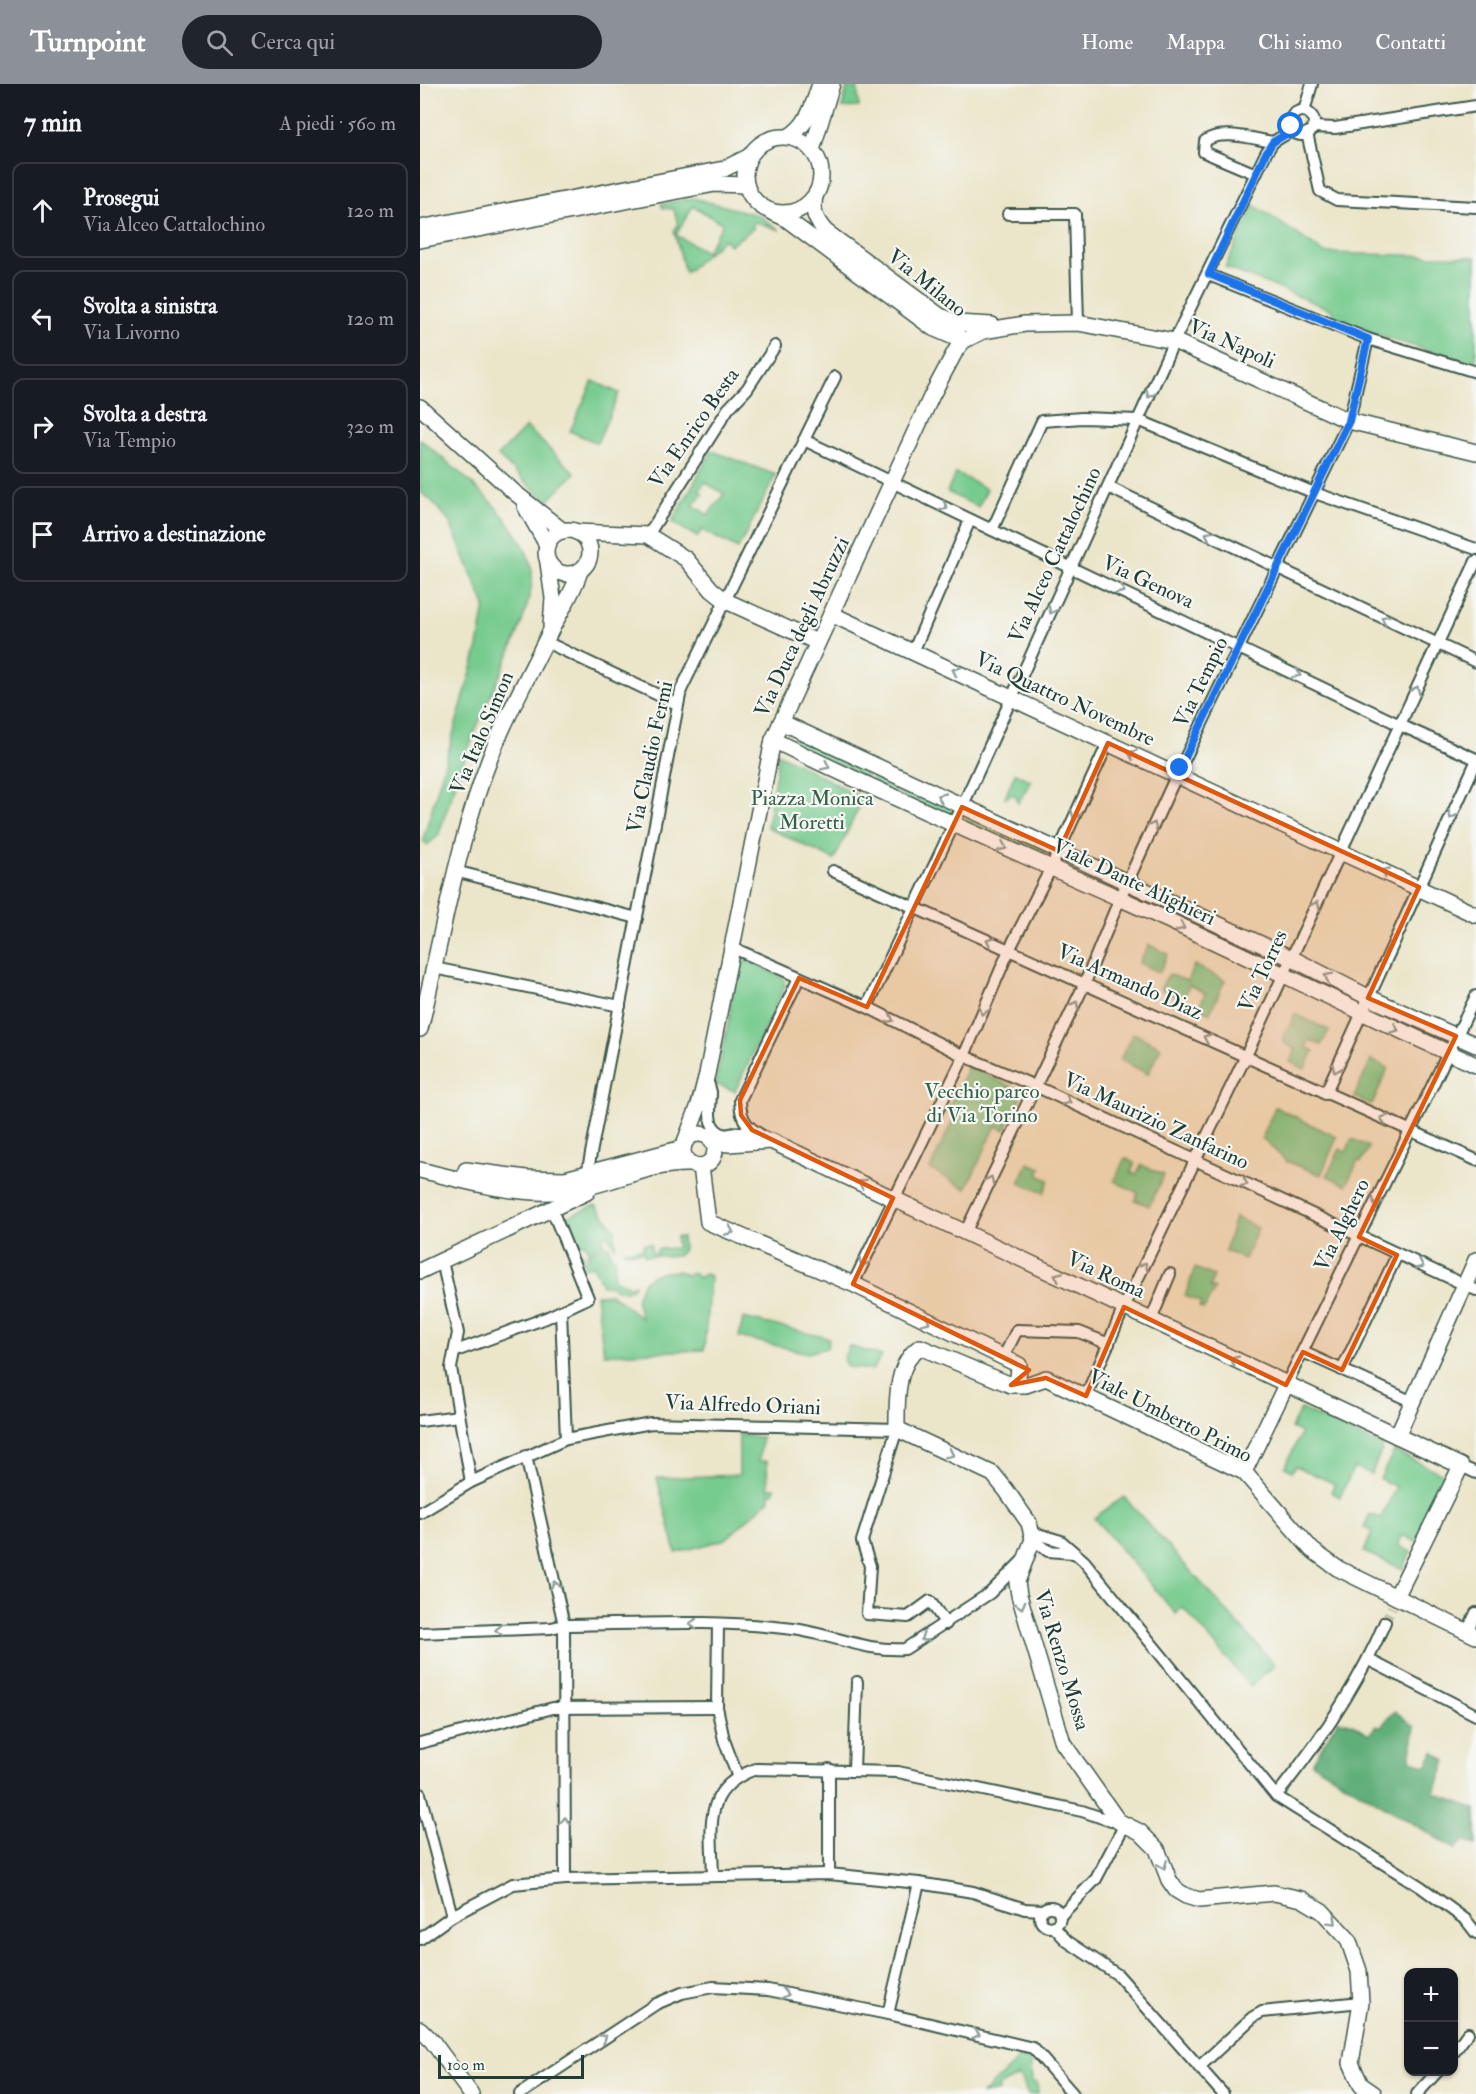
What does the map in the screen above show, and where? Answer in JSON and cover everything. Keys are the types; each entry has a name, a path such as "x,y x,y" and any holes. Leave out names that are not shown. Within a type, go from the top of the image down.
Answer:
{"main road":[{"path":"420,228 724,170 750,156 766,141 788,137 799,131 808,117 820,84"},
{"path":"812,150 832,84"},
{"path":"750,156 745,170 746,185 756,203 774,213 797,211 815,196 821,173 812,150 788,137"},
{"path":"420,240 715,184 746,185"},
{"name":"Via Milano","path":"815,196 813,210 816,220 825,231 937,322"},
{"name":"Via Milano","path":"774,213 785,218 963,341"},
{"path":"945,367 945,344 937,322 989,323 997,328"},
{"name":"Via Napoli","path":"963,341 983,331 997,328 1025,324 1078,323 1174,341 1349,421 1476,452"},
{"name":"Via Duca degli Abruzzi","path":"706,1077 773,740 945,367 963,341"},
{"path":"420,407 514,492 587,542 588,561 580,571 566,574 553,569 548,563 547,546 534,519 514,492"},
{"path":"547,546 553,536 570,531 648,535 686,559 712,590 726,600 817,642"},
{"path":"589,548 605,540 626,534"},
{"name":"Via Italo Simon","path":"548,563 553,598 548,637"},
{"name":"Via Italo Simon","path":"420,1029 455,871 475,801 496,742 574,589 580,571"},
{"name":"Via Quattro Novembre","path":"831,614 1476,915"},
{"name":"Viale Dante Alighieri","path":"781,722 1291,958 1368,997 1476,1045"},
{"name":"Viale Dante Alighieri","path":"773,740 866,785 1120,898 1360,1013 1476,1065"},
{"path":"866,785 875,766"},
{"path":"420,1170 517,1190 565,1191 609,1182 665,1164 696,1165 713,1158 715,1148 704,1117 706,1077"},
{"path":"706,1077 684,1145 685,1157 696,1165 708,1222 853,1284 1019,1365 1018,1379 1011,1385 920,1347 912,1353 907,1362 898,1389 897,1429 993,1474 1029,1523 1032,1536"},
{"path":"420,1160 476,1173 565,1179 684,1145 697,1135 711,1141"},
{"name":"Via Roma","path":"711,1141 729,1144 771,1141 1461,1466"},
{"path":"420,1271 609,1182"},
{"path":"1397,1436 1470,1288 1476,1260"},
{"name":"Viale Umberto Primo","path":"1011,1385 1026,1385 1046,1378 1244,1472 1312,1550 1337,1568 1394,1602 1472,1634"},
{"name":"Via Alghero","path":"1244,1472 1287,1385"},
{"path":"1394,1602 1461,1466"},
{"name":"Via Renzo Mossa","path":"1032,1536 1017,1582 1019,1595 1052,1712 1064,1743 1121,1822 1140,1832 1156,1849 1169,1880 1186,1896 1199,1899 1274,1893 1302,1899 1322,1911 1348,1939 1359,1971 1360,2002 1350,2063 1361,2085 1374,2094"},
{"path":"420,2029 432,2041 471,2094"}],"street":[{"path":"1304,111 1312,84"},
{"path":"1476,106 1310,130 1299,134 1293,130 1291,118 1296,112 1304,111 1311,115 1310,130 1320,192 1337,200 1476,207"},
{"path":"1256,174 1204,152 1205,141 1210,137 1240,136 1273,142 1293,130"},
{"name":"Via Alceo Cattalochino","path":"867,1006 954,825 1174,341 1273,142"},
{"path":"1008,214 1075,214 1078,323"},
{"path":"1209,274 1368,339 1476,372"},
{"name":"Via Tempio","path":"965,1233 1085,983 1120,898 1178,774 1312,492 1349,421 1368,339"},
{"name":"Via Enrico Besta","path":"648,535 728,409 747,389 775,346"},
{"name":"Via Claudio Fermi","path":"586,1174 677,704 686,677 835,377"},
{"path":"992,530 1042,421 1082,418 1138,420 1312,492 1476,549"},
{"name":"Via Genova","path":"804,440 1476,760"},
{"path":"1108,487 1476,662"},
{"path":"913,652 970,520"},
{"name":"Via Torres","path":"1086,1396 1124,1307 1246,1056 1282,974 1476,561"},
{"path":"548,637 677,704"},
{"path":"853,1284 964,1056 1010,950 1051,868 1108,743"},
{"path":"1325,1094 1476,760"},
{"path":"455,871 637,918"},
{"name":"Via Armando Diaz","path":"833,871 1476,1160"},
{"name":"Via Maurizio Zanfarino","path":"733,948 867,1006 964,1056 1035,1086 1470,1288"},
{"path":"434,968 620,1006"},
{"path":"771,1141 752,1130 741,1115 740,1100 798,978"},
{"name":"Via Alghero","path":"1287,1385 1476,996"},
{"path":"706,1077 711,1092 708,1104 714,1128 725,1135 752,1130"},
{"path":"456,1351 561,1311 588,1298 552,1210"},
{"path":"1342,1370 1397,1255"},
{"path":"442,1261 458,1333 451,1368 471,1482"},
{"path":"1151,1320 1170,1274"},
{"path":"561,1311 566,1439"},
{"path":"1003,1358 1017,1330 1079,1332 1109,1344"},
{"path":"1303,1352 1413,1402"},
{"path":"420,1421 459,1416"},
{"name":"Via Alfredo Oriani","path":"420,1513 471,1482 566,1439 651,1423 897,1429"},
{"path":"897,1429 862,1541 870,1566 867,1614 908,1617 930,1601 946,1624"},
{"path":"526,1456 564,1624 566,1709 564,1879"},
{"name":"Via Roma","path":"1461,1466 1476,1473"},
{"path":"1032,1536 1061,1541 1084,1561 1276,1796 1421,1887 1466,1920 1476,1933"},
{"path":"420,1633 551,1628 564,1624 718,1624 794,1629 890,1650 905,1649 916,1644 990,1593 1027,1555"},
{"path":"1472,1634 1476,1613"},
{"path":"1276,1796 1292,1776 1369,1660 1385,1622"},
{"path":"718,1624 717,1707 724,1740 737,1775"},
{"path":"1369,1660 1476,1715"},
{"path":"854,1770 857,1682"},
{"path":"420,1743 552,1708 717,1707"},
{"path":"420,1938 452,1917 513,1884 564,1879 713,1876 829,1874 919,1883 973,1892 1025,1909 1041,1915 1046,1926 1096,1879 1121,1822 1082,1811 898,1772 775,1767 756,1769 737,1775 724,1786 715,1801 711,1815 713,1876"},
{"path":"829,1769 829,1874"},
{"path":"420,1794 452,1917"},
{"path":"888,2014 919,1883"},
{"path":"1041,1915 1048,1907 1056,1918 1063,1937 1118,1975 1223,2094"},
{"path":"520,2094 656,2004 682,1993 713,1987 768,1990 888,2014 1034,2048 1072,2094"},
{"path":"1199,2067 1253,2017 1262,2012 1360,2002"},
{"path":"1458,2047 1468,2033"},
{"path":"1417,2094 1433,2076"}],"highlighted area":[{"path":"1108,743 1419,887 1368,998 1456,1036 1359,1237 1397,1255 1342,1370 1303,1352 1286,1385 1124,1307 1086,1396 1046,1378 1011,1385 1029,1370 853,1284 893,1198 752,1130 741,1115 740,1100 799,978 867,1007 962,807 1059,851"}],"green space":[{"path":"848,84 857,84 859,107 842,108"},
{"path":"693,198 758,215 780,230 756,222 751,225 754,228 730,245 724,239 685,273 674,231 678,225 674,209 663,208 661,204","holes":["693,206 723,224 706,252 676,235"]},
{"path":"1254,205 1325,253 1476,257 1476,365 1337,323 1332,310 1225,267"},
{"path":"593,381 619,393 597,443 570,431"},
{"path":"526,427 575,473 547,502 498,456"},
{"path":"420,439 468,480 500,512 524,547 531,565 532,581 521,625 473,737 438,836 427,845 423,840 478,647 485,606 450,523 431,500 420,492"},
{"path":"712,451 776,475 738,549 702,530 697,537 672,522","holes":["705,482 724,494 708,515 693,505 703,494 699,490"]},
{"path":"956,473 987,489 978,507 947,492"},
{"path":"797,733 871,767 866,778 792,744"},
{"name":"Piazza Monica Moretti","path":"779,754 863,798 834,860 767,827"},
{"path":"877,769 956,808 951,819 871,781"},
{"path":"1015,773 1031,781 1018,803 1015,794 1005,798"},
{"path":"969,812 1047,848 1042,859 964,823"},
{"path":"1067,859 1118,883 1114,892 1063,868"},
{"path":"1148,894 1266,952 1261,961 1143,904"},
{"path":"1149,945 1168,954 1159,973 1139,963"},
{"path":"750,960 784,978 785,986 735,1091 715,1084 731,1010 729,1009 736,973 742,962"},
{"path":"1194,965 1225,980 1210,1013 1199,1008 1205,993 1189,985 1183,1000 1160,989 1169,974 1187,981"},
{"path":"1303,968 1355,995 1349,1005 1297,978"},
{"path":"1383,1007 1452,1037 1448,1047 1379,1016"},
{"path":"1295,1014 1329,1030 1321,1045 1309,1040 1306,1047 1314,1051 1305,1069 1290,1062 1296,1050 1284,1043 1285,1040 1282,1039"},
{"path":"1133,1033 1161,1047 1148,1074 1120,1060"},
{"path":"1371,1060 1388,1068 1372,1105 1354,1097"},
{"name":"Vecchio parco di Via Torino","path":"968,1066 1023,1092 1005,1130 996,1126 966,1189 930,1169 955,1116 947,1112"},
{"path":"1275,1107 1337,1137 1321,1175 1286,1161 1262,1138"},
{"path":"1352,1139 1369,1147 1361,1162 1358,1161 1346,1185 1327,1176 1340,1149 1346,1152"},
{"path":"1125,1158 1135,1163 1131,1172 1136,1175 1141,1165 1164,1175 1149,1206 1135,1200 1138,1193 1114,1181"},
{"path":"1028,1163 1041,1168 1038,1175 1049,1180 1044,1193 1019,1183"},
{"path":"596,1205 615,1229 615,1247 607,1234 602,1236 605,1243 588,1250 585,1243 577,1245 566,1217"},
{"path":"1235,1217 1258,1228 1245,1259 1225,1251"},
{"path":"676,1237 682,1237 683,1249 678,1256 644,1256 644,1252 624,1252 624,1250 643,1249 643,1244 651,1244 652,1253 657,1253 657,1249 677,1248"},
{"path":"608,1245 612,1257 615,1257 614,1279 630,1286 635,1284 627,1291 602,1285 593,1265 585,1268 580,1255 583,1254 586,1261 589,1259 587,1253"},
{"path":"1195,1268 1214,1276 1210,1287 1215,1289 1204,1309 1199,1307 1201,1302 1185,1296"},
{"path":"678,1271 686,1275 695,1273 698,1278 705,1274 710,1276 704,1350 604,1354 596,1295 611,1294 641,1318 636,1300 642,1285 650,1276 662,1272"},
{"path":"743,1318 829,1338 827,1348 808,1353 739,1337"},
{"path":"849,1346 882,1356 872,1370 847,1367 843,1360"},
{"path":"1301,1409 1383,1447 1371,1474 1354,1467 1340,1497 1331,1492 1335,1484 1296,1466 1292,1471 1285,1467 1301,1433 1291,1428"},
{"path":"739,1435 762,1437 759,1461 767,1461 768,1488 775,1488 774,1493 770,1493 770,1499 726,1539 676,1553 657,1478 739,1475"},
{"path":"1394,1451 1447,1476 1416,1542 1403,1535 1398,1545 1411,1552 1403,1569 1364,1552 1372,1532 1364,1527 1370,1514 1381,1518 1396,1487 1380,1479"},
{"path":"1124,1497 1275,1665 1250,1686 1183,1607 1176,1614 1094,1518"},
{"path":"1395,1711 1415,1727 1410,1759 1426,1767 1433,1752 1446,1760 1435,1793 1476,1809 1476,1846 1465,1840 1455,1849 1312,1763 1338,1720 1353,1724 1369,1734 1377,1725 1380,1727"},
{"path":"1022,2056 1031,2063 1032,2082 1037,2083 1038,2094 1028,2094 1019,2076 998,2087 999,2091 982,2094"}],"tunnel":[{"path":"1385,1622 1392,1607"}],"route":[{"path":"1180,768 1240,647 1312,492 1349,421 1368,339 1209,274 1266,153 1273,142 1293,130 1291,126"}]}
